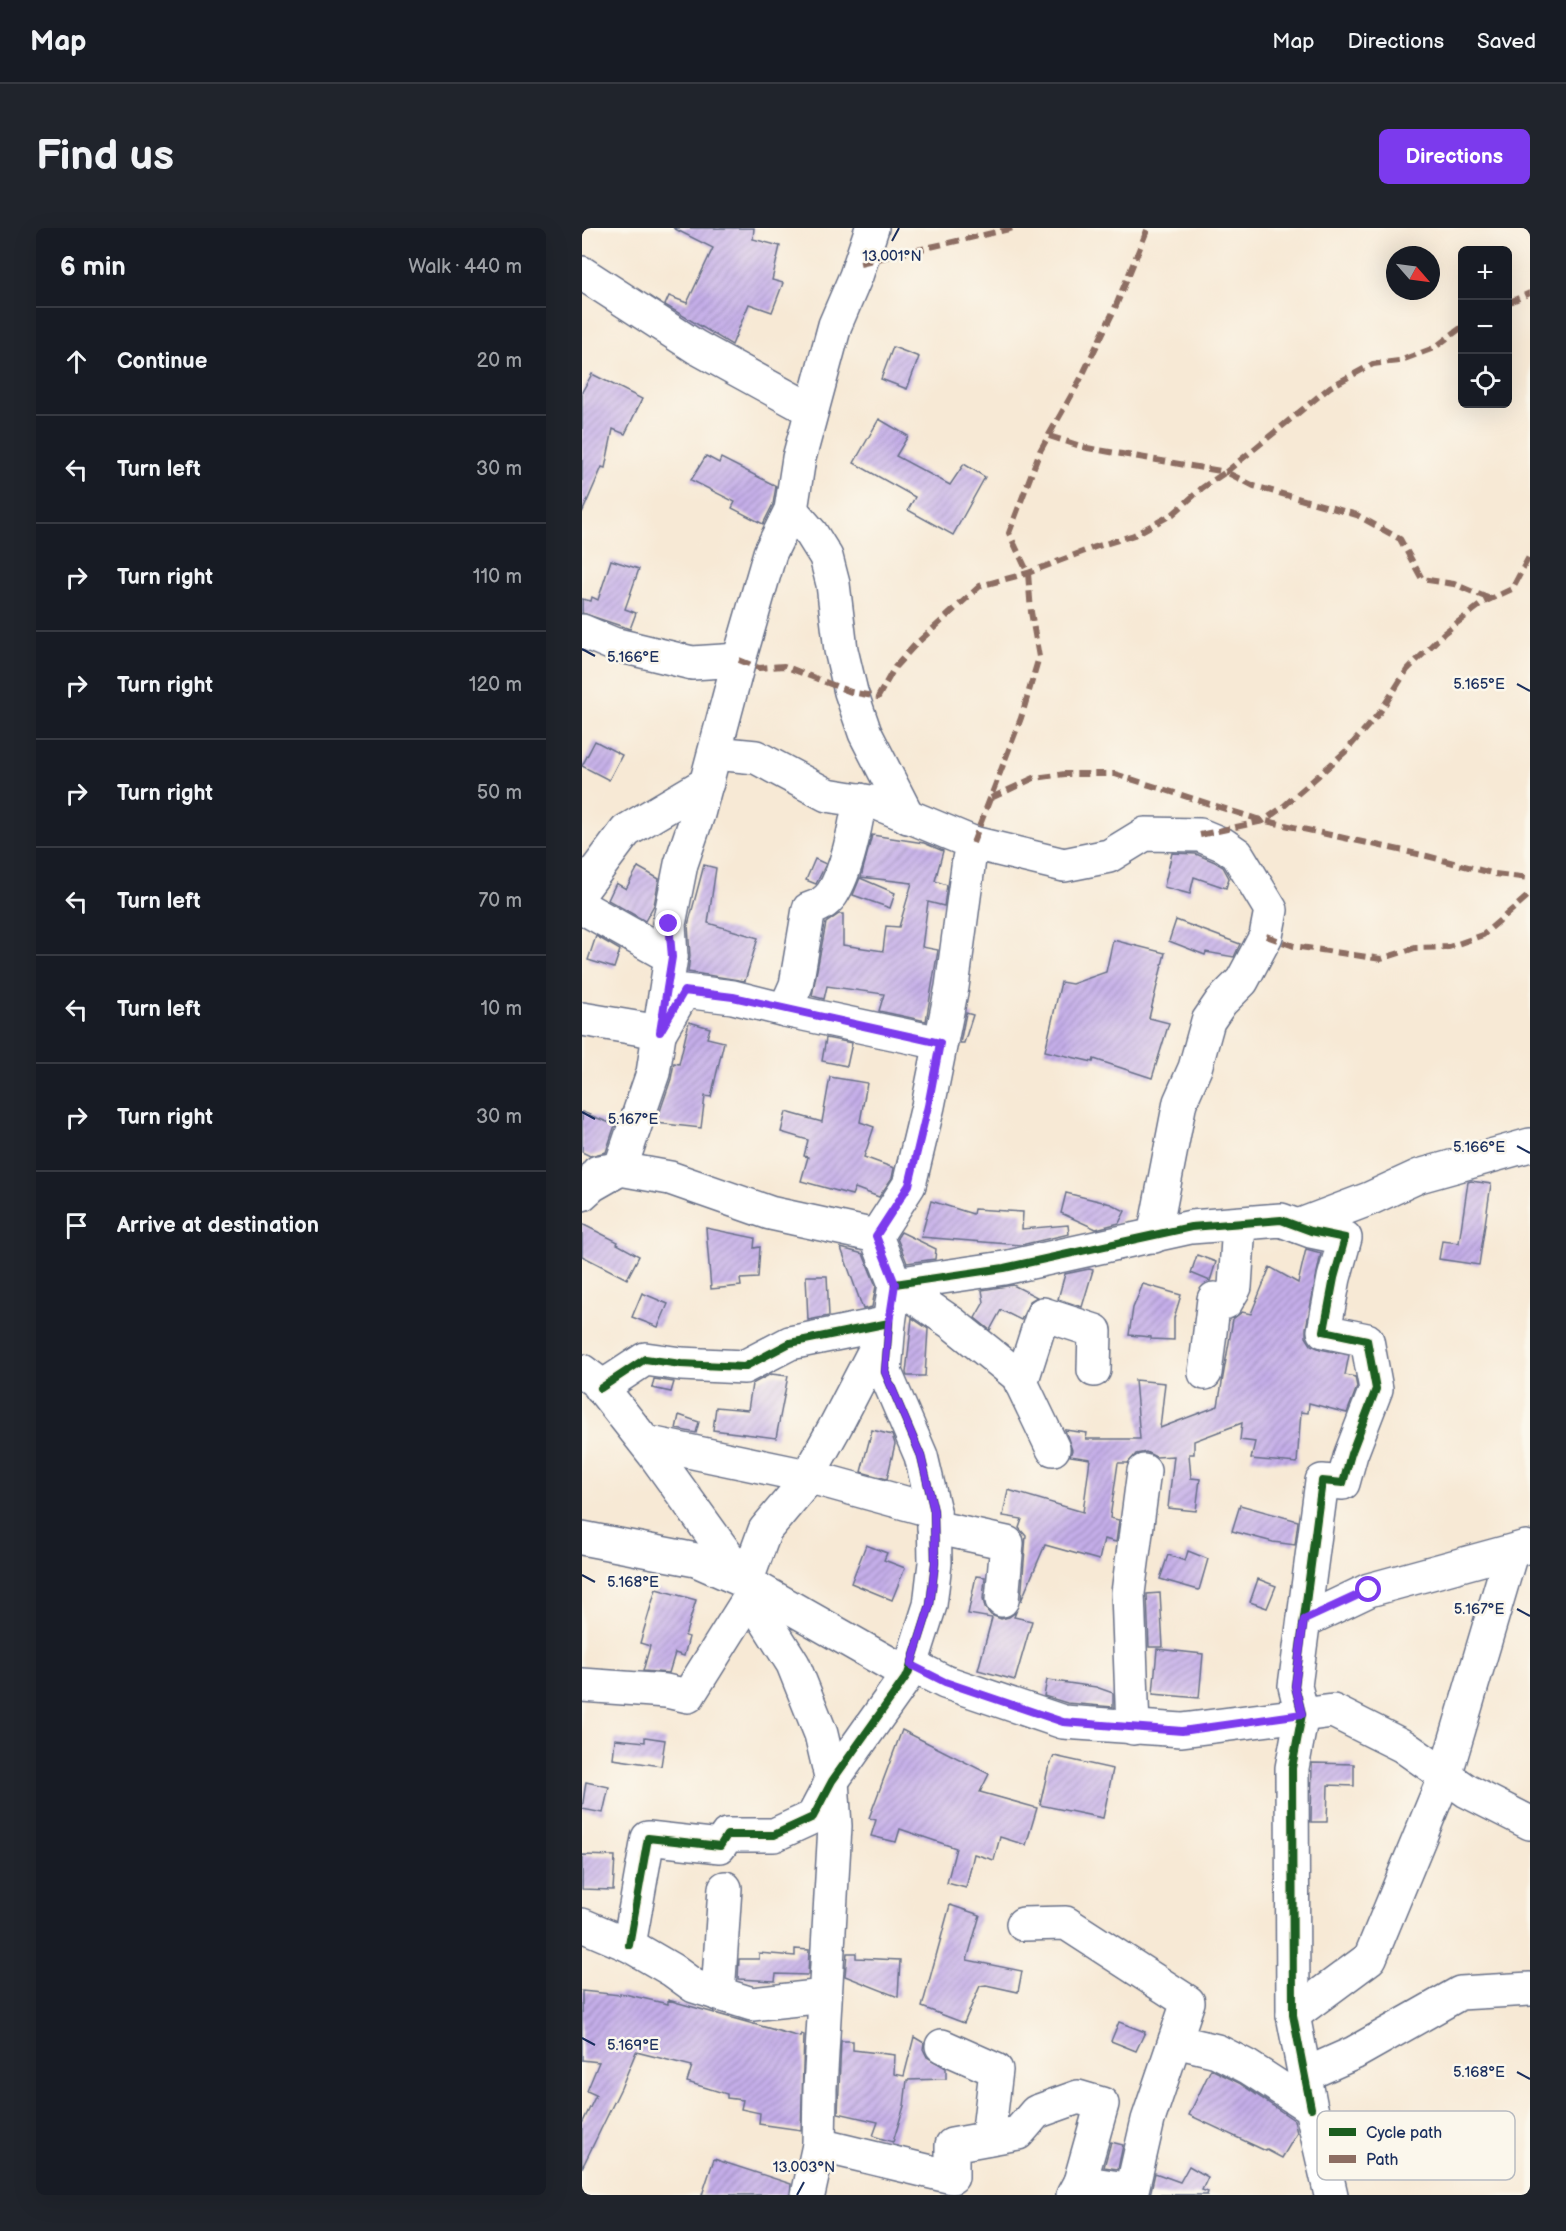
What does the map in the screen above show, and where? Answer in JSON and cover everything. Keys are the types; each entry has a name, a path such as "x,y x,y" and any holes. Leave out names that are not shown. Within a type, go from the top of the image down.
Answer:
{"street":[{"path":"582,1194 620,1168 653,1073 672,957 669,924 681,864 711,768 770,553 791,510 799,458 835,325 856,276 872,228"},
{"path":"582,273 696,347 811,410"},
{"path":"791,510 811,533 826,557 833,584 841,650 851,692 865,733 908,817"},
{"path":"582,631 613,644 692,663 739,660"},
{"path":"582,890 626,831 711,768 742,754 756,757 827,795 877,804 973,843 1064,865 1109,856 1144,834 1200,835 1224,845 1237,854 1271,910 1266,936 1242,981 1221,1002 1208,1021 1195,1068 1180,1102 1154,1236"},
{"path":"785,1010 796,985 809,909 818,907 831,895 853,834 860,800"},
{"path":"876,1236 909,1185 928,1106 952,987 973,843"},
{"path":"582,907 672,957"},
{"path":"660,1032 684,991 733,997 940,1043"},
{"path":"582,1019 660,1032"},
{"path":"1298,1226 1369,1199 1419,1176 1530,1145"},
{"path":"582,1174 620,1168 670,1178 770,1213 876,1236"},
{"path":"895,1284 1004,1268 1191,1227 1281,1220 1311,1231 1345,1238 1334,1278 1324,1331 1367,1340 1376,1389 1351,1454 1343,1483 1322,1481 1295,1686 1302,1714 1292,1768 1293,2015 1317,2134"},
{"path":"1205,1373 1214,1299 1226,1302 1235,1287 1239,1224"},
{"path":"628,1945 648,1838 720,1846 727,1835 774,1834 813,1817 832,1781 910,1669 930,1605 935,1563 934,1519 921,1456 885,1372 895,1284 876,1236"},
{"path":"895,1284 952,1323 1018,1376 1053,1449"},
{"path":"1021,1383 1043,1314 1095,1331 1094,1370"},
{"path":"808,2195 819,2145 819,2088 835,1826 832,1781 820,1734 793,1664 766,1621 749,1588 645,1442 587,1376 645,1359 681,1364 744,1367 790,1343 889,1323"},
{"path":"582,1685 666,1691 688,1696 749,1588 765,1530 802,1486 889,1323"},
{"path":"645,1442 807,1476 1007,1542 1002,1600"},
{"path":"1134,1728 1128,1593 1144,1471"},
{"path":"582,1538 696,1560 910,1669 1063,1722 1182,1731 1333,1711 1403,1746 1467,1791 1530,1823"},
{"path":"1304,1620 1369,1590 1521,1549"},
{"path":"1293,2015 1370,1958 1445,1776 1521,1549"},
{"path":"718,1994 726,1888"},
{"path":"1023,1924 1066,1923 1188,2002 1148,2120 1132,2190 1077,2189 1102,2104"},
{"path":"582,1925 628,1945 672,1970 694,1986 752,2004 825,1996"},
{"path":"1304,2075 1354,2054 1460,1993 1530,1989"},
{"path":"1175,2041 1217,2051 1248,2067 1311,2108"},
{"path":"942,2046 996,2070 988,2138"},
{"path":"819,2145 952,2177 952,2145 1018,2133 1036,2112 1078,2097 1148,2120"},
{"path":"1328,2180 1331,2195"}],"building":[{"path":"673,228 754,228 753,239 780,246 772,280 783,283 772,312 749,304 732,345 665,305 669,296 687,303 713,248"},
{"path":"893,347 919,357 907,389 881,379"},
{"path":"592,374 642,399 625,434 613,429 605,468 602,467 582,513 582,392"},
{"path":"879,419 908,436 896,456 950,485 964,464 985,477 953,535 908,510 915,497 854,463"},
{"path":"706,456 719,463 721,458 776,486 773,504 763,524 732,508 735,502 691,480"},
{"path":"611,560 639,569 625,609 636,613 630,629 582,613 582,599 591,601 592,597 598,600"},
{"path":"595,741 622,755 609,780 582,766"},
{"path":"872,835 924,843 943,851 935,881 947,885 944,906 928,902 922,947 938,950 926,1021 879,1011 884,994 827,986 824,999 812,996 826,923 839,914 843,914 843,945 883,951 886,926 899,927 912,883 861,877"},
{"path":"1172,853 1196,854 1223,867 1229,878 1226,888 1194,877 1190,894 1164,887"},
{"path":"815,859 826,864 816,884 806,880"},
{"path":"704,865 716,868 708,923 758,938 745,981 688,972 690,956 688,925"},
{"path":"638,867 659,879 654,905 645,921 608,900 616,883 626,889"},
{"path":"860,878 895,893 890,908 853,895"},
{"path":"1176,920 1240,944 1234,957 1206,952 1205,955 1169,941"},
{"path":"596,936 620,950 614,968 588,960"},
{"path":"1113,940 1165,953 1149,1018 1169,1023 1152,1078 1094,1059 1093,1062 1045,1051 1061,982 1072,984 1106,972"},
{"path":"966,1013 973,1015 964,1043 960,1043"},
{"path":"689,1022 710,1028 707,1038 724,1042 711,1097 705,1096 701,1128 656,1123 674,1063 679,1064"},
{"path":"826,1038 852,1043 847,1066 822,1061"},
{"path":"830,1077 867,1083 860,1122 874,1127 864,1157 894,1168 892,1178 879,1197 855,1188 852,1195 801,1181 808,1157 804,1156 808,1140 781,1132 786,1112 822,1122"},
{"path":"582,1112 615,1125 606,1152 590,1156 582,1152"},
{"path":"1468,1182 1491,1184 1479,1265 1439,1259 1442,1241 1459,1243"},
{"path":"1066,1193 1111,1204 1125,1211 1119,1223 1096,1229 1061,1213"},
{"path":"931,1201 973,1214 974,1209 1023,1212 1022,1229 1068,1225 1069,1234 1021,1245 921,1237"},
{"path":"582,1224 618,1242 617,1244 639,1256 627,1279 582,1256"},
{"path":"706,1228 755,1238 754,1248 760,1247 758,1278 740,1279 741,1286 711,1289"},
{"path":"901,1232 936,1249 935,1259 907,1263 897,1238"},
{"path":"841,1248 863,1254 876,1286 872,1307 863,1309"},
{"path":"1306,1249 1321,1253 1306,1337 1311,1345 1320,1349 1349,1355 1345,1375 1355,1377 1357,1387 1347,1413 1309,1403 1308,1413 1301,1412 1297,1463 1251,1459 1255,1442 1240,1440 1242,1423 1194,1441 1194,1454 1189,1454 1191,1478 1200,1479 1196,1511 1168,1508 1174,1456 1156,1457 1146,1452 1136,1454 1128,1463 1118,1463 1110,1518 1119,1520 1116,1542 1104,1539 1099,1560 1045,1545 1021,1601 1026,1536 1019,1528 1022,1519 1003,1516 1008,1490 1083,1512 1090,1459 1070,1456 1072,1450 1065,1430 1087,1433 1086,1439 1140,1439 1135,1380 1165,1383 1160,1428 1218,1406 1233,1319 1242,1312 1251,1314 1270,1267 1298,1283"},
{"path":"1197,1255 1216,1262 1210,1281 1191,1273"},
{"path":"1093,1270 1082,1307 1058,1299 1065,1274"},
{"path":"806,1276 827,1276 829,1316 808,1320"},
{"path":"1143,1284 1181,1295 1174,1318 1174,1340 1129,1335 1133,1308"},
{"path":"1013,1285 1037,1297 1030,1301 1021,1320 1001,1310 990,1330 975,1318 984,1302 982,1290"},
{"path":"642,1293 668,1304 658,1327 632,1317"},
{"path":"912,1318 928,1329 925,1376 907,1376 906,1373"},
{"path":"771,1374 788,1376 776,1438 713,1430 716,1407 748,1410 752,1384"},
{"path":"654,1379 674,1382 671,1392 652,1388"},
{"path":"679,1415 699,1422 696,1433 676,1429"},
{"path":"872,1430 892,1435 895,1444 887,1479 861,1472"},
{"path":"1240,1505 1298,1521 1295,1545 1273,1542 1232,1531"},
{"path":"866,1545 887,1553 884,1560 905,1568 892,1600 851,1583"},
{"path":"1188,1551 1208,1559 1199,1590 1160,1579 1168,1555 1185,1561"},
{"path":"976,1576 985,1577 983,1599 985,1608 991,1615 1001,1619 1016,1612 1014,1617 1032,1621 1015,1680 978,1670 992,1618 968,1614"},
{"path":"1258,1579 1276,1586 1267,1608 1250,1602"},
{"path":"656,1589 696,1600 685,1636 689,1637 684,1656 675,1653 669,1673 643,1671 650,1646 640,1643"},
{"path":"1160,1593 1163,1647 1149,1647 1147,1594"},
{"path":"1157,1649 1203,1654 1199,1698 1153,1694"},
{"path":"1047,1680 1096,1687 1113,1693 1113,1707 1067,1703 1044,1696"},
{"path":"902,1730 989,1774 980,1792 1037,1808 1026,1845 1000,1837 994,1860 974,1854 966,1888 947,1883 956,1848 900,1829 896,1842 871,1836 876,1820 869,1818"},
{"path":"645,1737 665,1740 661,1766 613,1759 615,1739 645,1742"},
{"path":"1054,1756 1113,1769 1103,1818 1040,1805 1048,1769"},
{"path":"1312,1763 1354,1764 1354,1786 1328,1785 1327,1822 1311,1822"},
{"path":"586,1782 609,1787 603,1813 582,1809"},
{"path":"582,1855 615,1856 613,1890 582,1889"},
{"path":"950,1905 980,1915 967,1960 1022,1971 1018,1992 986,1985 980,1986 964,2023 922,2007"},
{"path":"795,1949 809,1950 808,1975 776,1974 775,1981 738,1979 739,1959 759,1959 759,1953 795,1956"},
{"path":"847,1953 856,1953 856,1958 900,1960 898,1997 845,1976"},
{"path":"582,1991 620,1995 620,1993 668,2004 668,2000 800,2037 801,2034 804,2035 801,2130 759,2124 760,2113 741,2109 743,2100 727,2098 727,2094 687,2082 692,2066 636,2052 582,2168 582,2124 596,2095 587,2091 599,2062 582,2060"},
{"path":"1119,2022 1145,2032 1136,2051 1111,2041"},
{"path":"914,2037 924,2043 923,2049 927,2057 946,2068 946,2079 907,2080 904,2106 893,2142 873,2136 878,2122 838,2113 841,2041 853,2041 853,2050 895,2055 894,2074 904,2076"},
{"path":"1211,2069 1239,2083 1294,2120 1297,2133 1282,2158 1189,2115"},
{"path":"1111,2142 1123,2145 1118,2169 1104,2167"},
{"path":"714,2159 791,2184 790,2195 702,2195"},
{"path":"1189,2166 1208,2177 1202,2190 1208,2192 1207,2195 1150,2195 1155,2173 1180,2182"}],"marked path":[{"path":"860,263 1014,228"},
{"path":"973,843 1021,718 1039,657 1031,612 1028,573 1009,533 1040,451 1080,380 1115,308 1148,228"},
{"path":"1512,301 1530,293"},
{"path":"1049,436 1087,448 1226,472 1330,387 1373,364 1399,361 1434,348 1458,330"},
{"path":"739,660 759,668 784,666 851,692 878,697 895,667 915,645 980,586 1028,573 1095,547 1134,535 1173,514 1202,488 1226,472 1254,486 1357,515 1400,539 1422,579 1454,584 1490,599"},
{"path":"1200,835 1263,821 1283,807 1345,752 1380,712 1407,670 1444,633 1484,602 1512,589 1530,555"},
{"path":"991,798 1034,778 1065,774 1115,774 1257,819 1427,856 1495,874 1530,878"},
{"path":"1266,936 1294,946 1381,959 1415,948 1449,947 1483,935 1530,894"}],"cycle path":[{"path":"895,1284 1004,1268 1191,1227 1281,1220 1311,1231 1345,1238 1334,1278 1324,1331 1367,1340 1376,1389 1351,1454 1343,1483 1322,1481 1295,1686 1302,1714 1292,1768 1293,2015 1311,2108"},
{"path":"601,1388 645,1359 681,1364 744,1367 790,1343 889,1323 885,1372 921,1456 934,1511 935,1563 930,1605 908,1674 832,1781 813,1817 774,1835 727,1835 720,1846 648,1838 629,1945"}],"route":[{"path":"669,924 672,957 660,1032 684,991 733,997 940,1043 909,1185 876,1236 895,1284 885,1372 921,1456 934,1511 935,1563 930,1605 911,1665 945,1682 1063,1722 1182,1731 1302,1714 1295,1686 1304,1620 1369,1590"}]}
